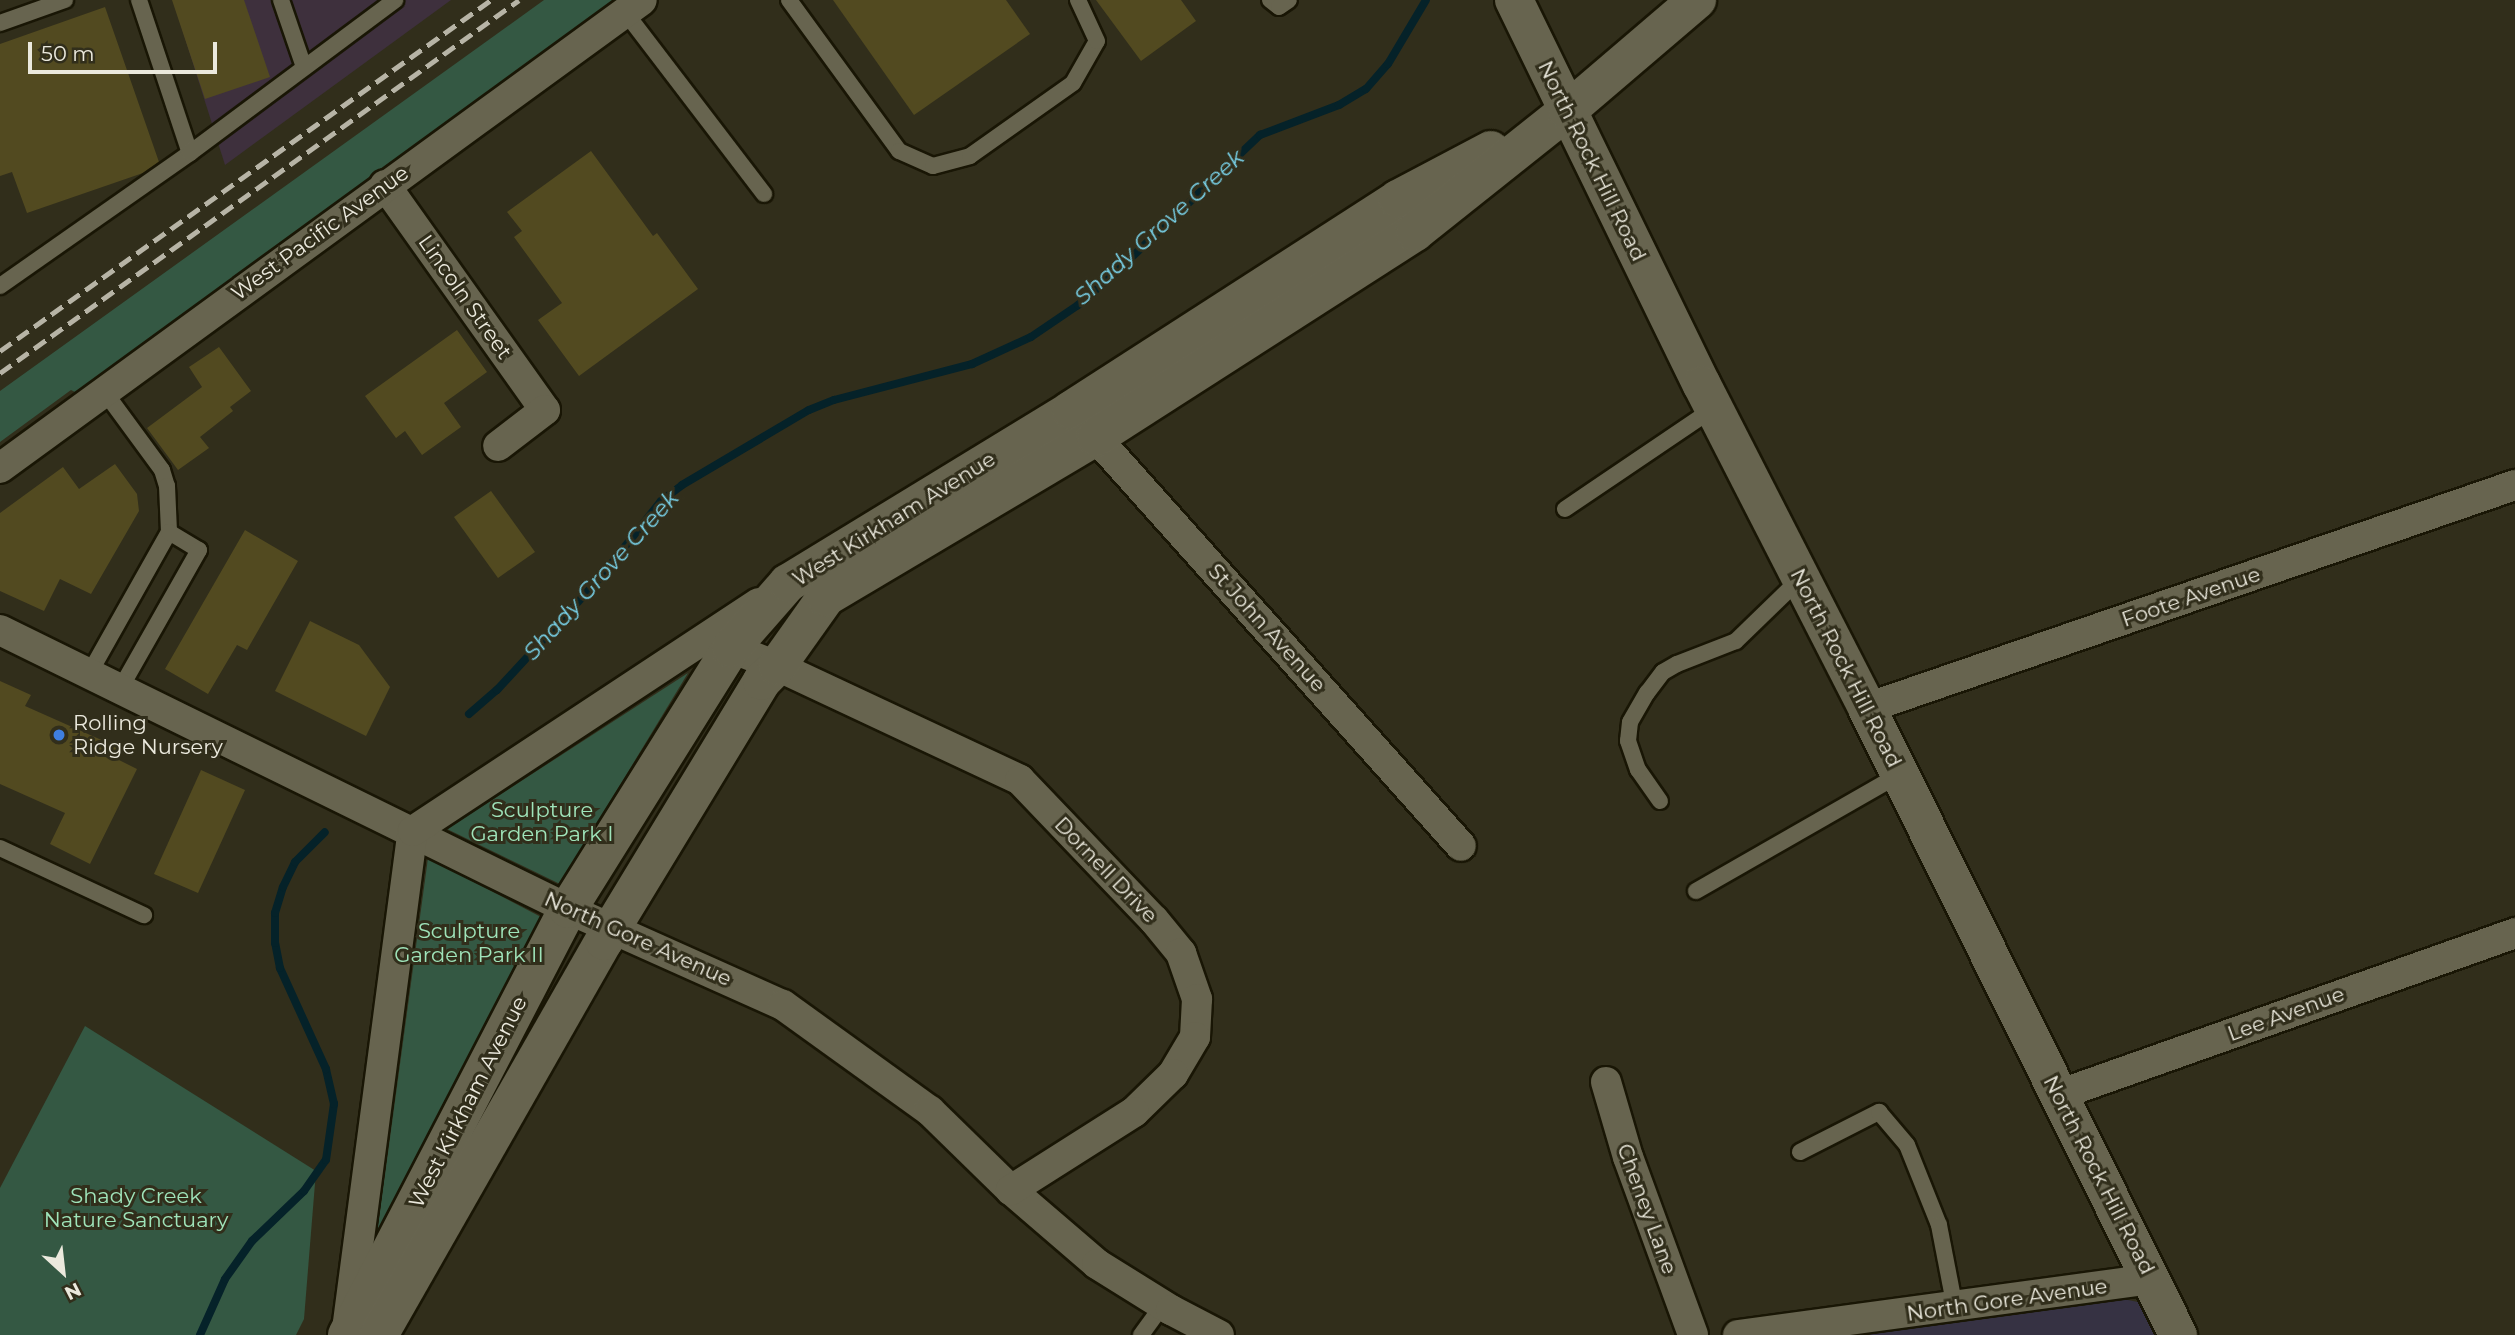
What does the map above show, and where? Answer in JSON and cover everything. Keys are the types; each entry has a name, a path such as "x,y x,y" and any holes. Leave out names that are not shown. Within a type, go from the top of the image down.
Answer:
{"street":[{"name":"North Rock Hill Road","path":"1514,0 1714,408 1867,708 2178,1335"},
{"name":"West Kirkham Avenue","path":"379,1335 611,929 762,681 777,666 826,597 1084,424 1398,199 1567,111 1697,0"},
{"name":"West Pacific Avenue","path":"0,468 634,6"},
{"name":"Lincoln Street","path":"385,185 545,410 498,446"},
{"name":"West Kirkham Avenue","path":"346,1335 568,909 731,648 788,583 1084,424"},
{"name":"St John Avenue","path":"1084,424 1461,846"},
{"name":"Foote Avenue","path":"1867,708 2515,485"},
{"path":"346,1335 413,831 788,583"},
{"name":"North Gore Avenue","path":"0,630 568,909 783,1005 930,1111 1011,1190 1097,1264 1163,1305 1219,1335"},
{"name":"Dornell Drive","path":"731,648 777,666 1020,780 1154,920 1181,953 1197,999 1195,1037 1172,1074 1134,1112 1011,1190"},
{"name":"Lee Avenue","path":"2057,1095 2515,933"},
{"name":"Cheney Lane","path":"1606,1082 1628,1157 1693,1335"},
{"name":"North Gore Avenue","path":"1738,1335 1955,1308 2152,1279"}],"lane":[{"path":"0,23 65,0"},
{"path":"139,0 190,153"},
{"path":"281,0 304,67"},
{"path":"0,286 190,153 395,0"},
{"path":"789,0 899,151 933,166 970,156 1073,83 1097,41 1078,0"},
{"path":"1270,0 1279,7 1289,0"},
{"path":"634,6 764,194"},
{"path":"89,674 169,532 167,486 162,470 104,391"},
{"path":"1565,509 1714,408"},
{"path":"120,689 199,550 169,532"},
{"path":"1660,801 1638,770 1628,741 1630,722 1647,693 1663,672 1736,641 1801,578"},
{"path":"1696,891 1900,774"},
{"path":"0,848 144,915"},
{"path":"1800,1152 1879,1112 1907,1145 1939,1225 1955,1308"},
{"path":"1141,1335 1163,1305"}],"shaded area":[{"path":"173,0 451,0 225,165"},
{"path":"2123,1299 2138,1302 2156,1335 1862,1335"}],"green space":[{"path":"544,0 617,0 79,394 71,390 0,442 0,391"},
{"name":"Sculpture Garden Park I","path":"688,673 560,884 447,829"},
{"name":"Sculpture Garden Park II","path":"428,858 541,917 376,1241"},
{"name":"Shady Creek Nature Sanctuary","path":"85,1026 316,1171 304,1319 296,1335 0,1335 0,1188"}],"building":[{"path":"172,0 244,0 270,77 205,99"},
{"path":"833,0 1006,0 1030,34 914,115"},
{"path":"1096,0 1181,0 1196,21 1141,61"},
{"path":"105,7 159,162 143,173 27,213 12,172 0,176 0,44"},
{"path":"591,151 653,236 657,233 698,289 579,376 538,320 562,303 514,237 522,231 507,212"},
{"path":"457,330 487,372 444,403 461,427 422,455 405,431 396,438 365,396"},
{"path":"219,347 251,391 230,407 233,411 200,437 209,448 178,470 147,428 202,387 189,367"},
{"path":"115,464 137,494 139,511 91,594 60,579 44,611 0,591 0,513 63,467 79,489"},
{"path":"491,491 535,552 498,578 454,517"},
{"path":"245,530 298,561 247,650 237,645 208,694 165,669"},
{"path":"310,621 359,645 390,687 366,736 275,691"},
{"path":"0,681 31,695 25,706 124,750 119,760 137,769 90,864 50,844 65,813 0,784"},
{"path":"201,770 245,790 198,893 154,874"}],"waterway":[{"name":"Shady Grove Creek","path":"469,714 497,690 600,578 661,501 682,485 809,410 834,400 972,364 1031,337 1078,305 1114,274 1260,135 1339,105 1366,89 1388,64 1426,0"},
{"name":"Shady Grove Creek","path":"200,1335 225,1279 252,1241 304,1191 326,1160 334,1104 326,1069 280,968 275,943 275,913 283,887 295,862 325,832"}],"railway":[{"path":"0,351 491,0"},
{"path":"0,373 519,0"}],"place":[{"name":"Rolling Ridge Nursery","path":"59,735"}]}
